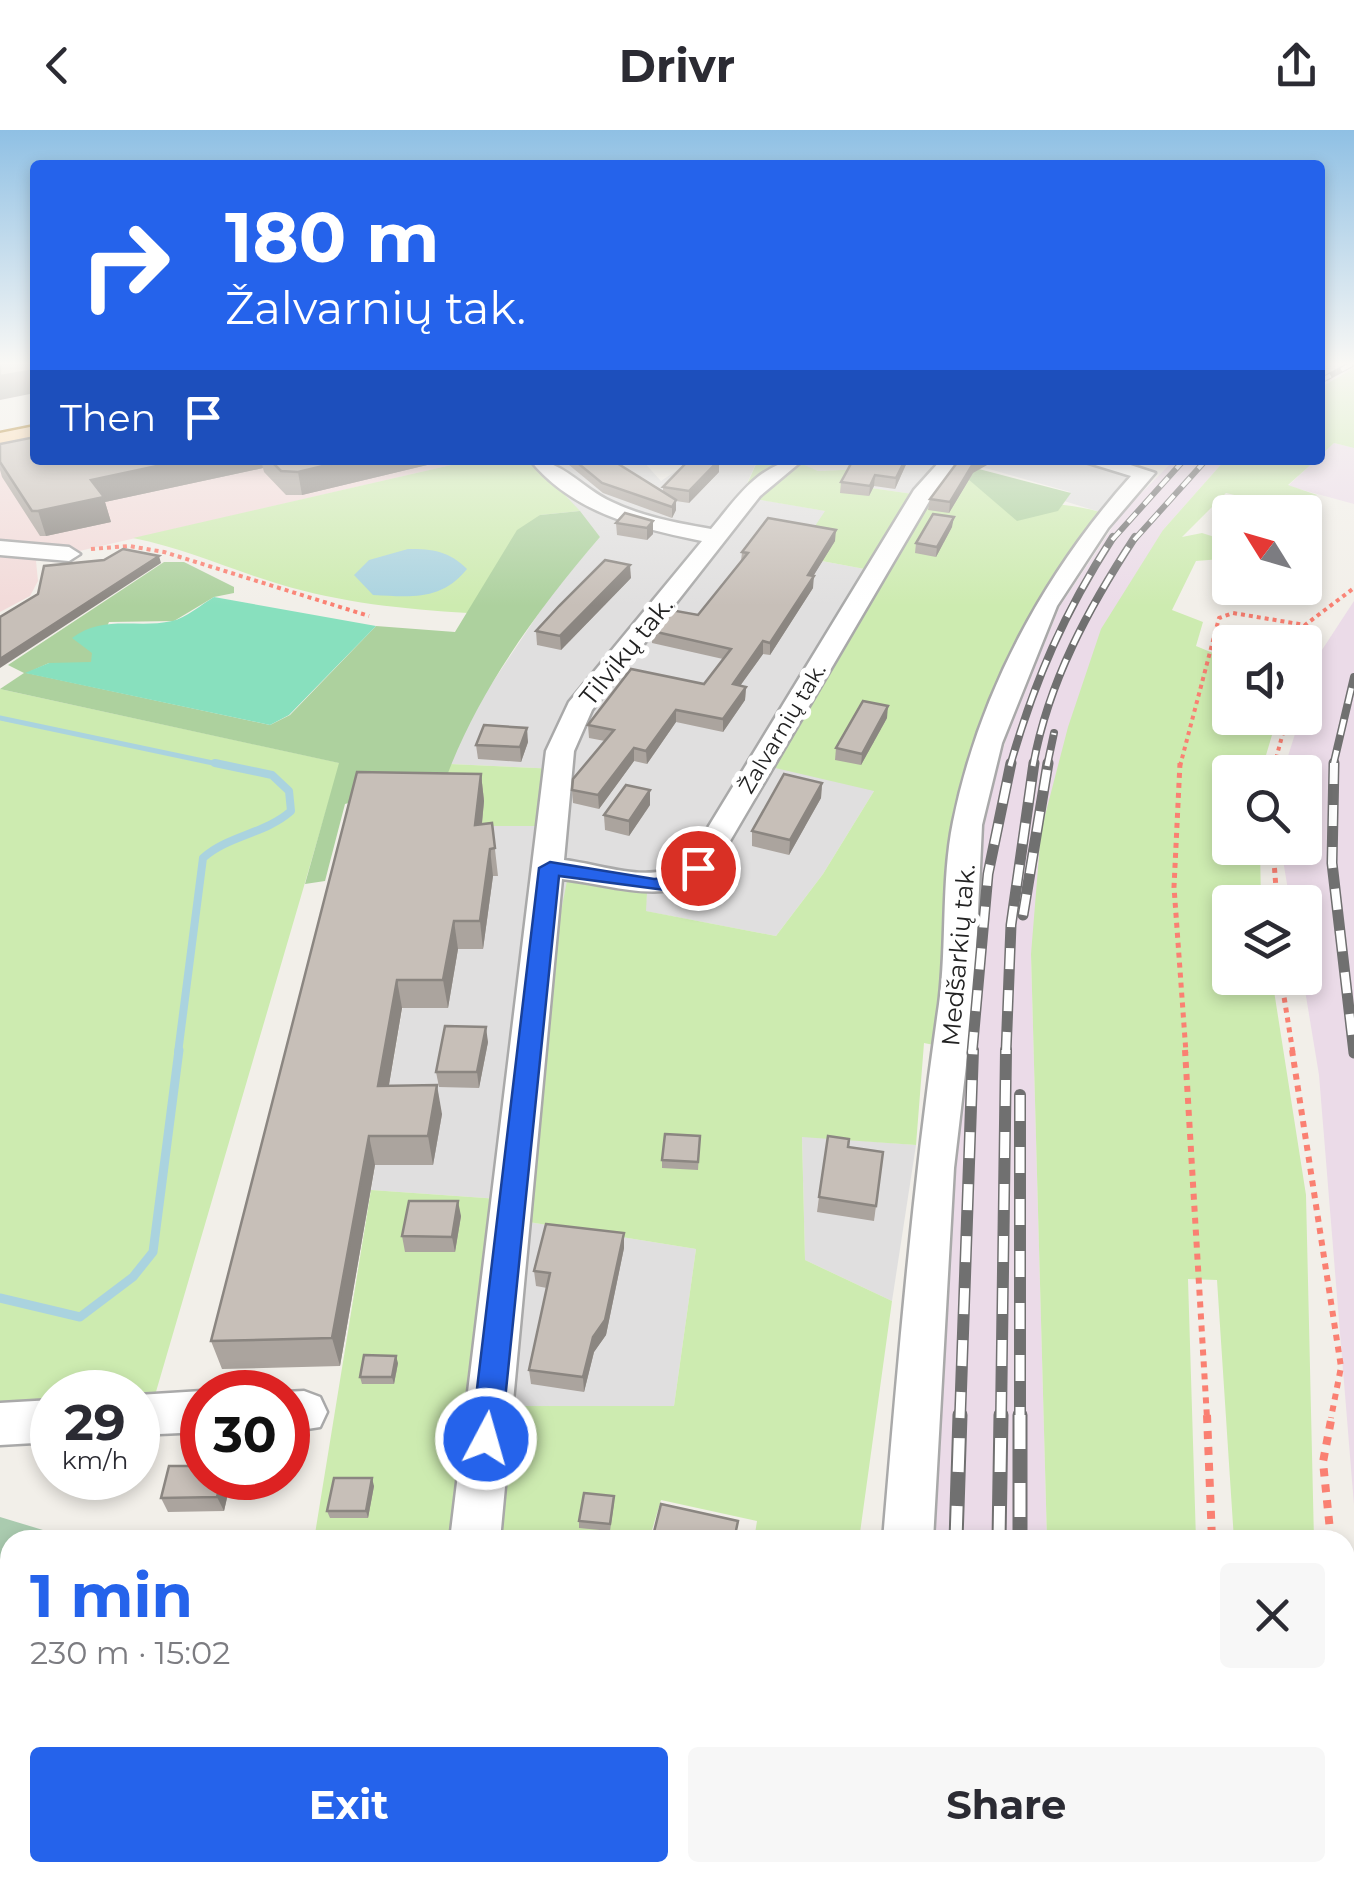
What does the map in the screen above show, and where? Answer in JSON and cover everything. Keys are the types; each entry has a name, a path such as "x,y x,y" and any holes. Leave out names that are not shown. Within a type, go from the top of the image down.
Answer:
{"street":[{"path":"545,465 566,488 597,506 634,521 717,537"},
{"name":"Tilvikų tak.","path":"476,1530 560,751 578,708 717,537 772,474 786,465"},
{"name":"Žalvarnių tak.","path":"550,868 654,885 672,884 698,868 925,490 948,465"},
{"name":"Medšarkių tak.","path":"909,1530 934,1168 958,998 967,824 988,744 1045,606 1100,524 1145,473 1111,465"},
{"path":"0,548 69,554"},
{"path":"0,1424 30,1422"}],"path":[{"path":"69,554 110,545 168,549 231,575 370,616"},
{"path":"1306,625 1354,588"},
{"path":"1217,625 1219,618 1232,612 1300,625"},
{"path":"1212,643 1180,755 1174,887 1200,1258 1212,1530"},
{"path":"1284,995 1341,1367 1323,1462 1330,1530"}],"shaded area":[{"path":"1334,443 1354,448 1354,504 1288,486 1310,465 1325,465 1325,451"},
{"path":"0,444 30,458 30,465 451,465 36,561 38,581 30,596 0,612"},
{"path":"536,465 647,465 661,481 685,465 755,465 744,490 750,498 826,511 795,556 870,570 874,791 823,874 776,936 645,911 647,893 512,1200 371,1190 434,826 552,826 558,769 450,764 476,707 555,589 600,537"},
{"path":"799,465 933,465 913,494 856,486 864,469 818,471"},
{"path":"975,465 1095,465 1134,476 1100,512 1064,501 1070,492"},
{"path":"1169,465 1221,465 1163,530 1031,954 1047,1530 935,1530 944,1278 974,874 982,824 1010,725 1060,606 1121,514"},
{"path":"1354,601 1354,1505 1319,1075 1306,995 1322,995 1322,885 1287,885 1284,865 1322,865 1322,755 1288,755 1295,735 1322,735 1322,650"},
{"path":"802,1136 916,1145 892,1301 805,1260"},
{"path":"510,1219 696,1249 674,1406 489,1406"}],"green space":[{"path":"1325,443 1354,443 1354,448 1334,443 1325,451"},
{"path":"451,465 537,465 580,511 540,515 468,613 326,596 133,538"},
{"path":"756,465 804,465 818,471 866,469 857,486 913,494 870,570 795,556 825,511 749,498 744,491"},
{"path":"1221,465 1310,465 1288,485 1317,495 1212,495 1212,507 1182,537 1202,533 1212,536 1212,560 1196,561 1172,610 1203,622 1196,646 1212,653 1212,735 1272,735 1266,755 1212,755 1212,865 1260,865 1261,885 1212,885 1212,995 1275,995 1306,1195 1314,1530 1233,1530 1217,1280 1188,1279 1196,1530 1047,1530 1031,954 1041,831 1068,727 1101,629 1163,530"},
{"path":"975,468 1071,493 1058,511 1017,521 968,479"},
{"path":"968,479 1014,498 1100,512 1059,569 1014,647 973,759 944,1047 924,1043 916,1145 802,1137 805,1260 892,1301 860,1530 756,1530 757,1521 661,1500 652,1530 316,1530 371,1190 512,1200 522,1111 567,881 647,893 646,911 776,936 823,874 874,791 771,767 925,490","holes":["510,1219 696,1249 674,1406 490,1406"]},
{"path":"580,511 600,537 507,660 468,727 439,798 362,799 345,804 325,881 305,884 339,763 0,689 24,673 8,665 164,562 184,562 234,587 234,593 214,597 174,621 109,622 91,663 49,663 27,673 270,725 290,715 376,626 455,632 517,530 540,515"},
{"path":"214,597 376,626 289,715 270,725 25,673 49,663 91,662 92,653 72,638 96,626 172,621"},
{"path":"0,689 340,763 160,1378 160,1370 30,1370 30,1408 0,1410"},
{"path":"450,764 558,769 553,826 434,826"},
{"path":"0,1517 43,1530 0,1530"}],"water":[{"path":"408,549 440,552 467,569 447,587 413,596 373,595 354,575 369,560"}],"building":[{"path":"30,443 30,465 162,465 91,480 104,497 32,511 0,462 0,444"},
{"path":"275,465 327,465 298,472 281,471"},
{"path":"580,465 620,465 676,500 672,507 602,483"},
{"path":"684,465 714,465 689,491 663,487"},
{"path":"850,465 902,465 896,478 875,475 870,486 841,482"},
{"path":"955,465 972,465 950,502 930,499"},
{"path":"625,513 653,521 647,528 616,523"},
{"path":"933,514 954,517 937,547 916,543"},
{"path":"768,518 836,530 808,575 814,576 770,643 763,641 733,684 746,687 723,719 676,710 646,751 634,748 598,795 572,790 573,779 614,730 588,725 631,669 704,684 731,649 652,631 671,610 698,615 748,553 742,552"},
{"path":"123,549 159,556 0,659 0,617 38,594 44,566 104,560"},
{"path":"605,560 630,565 560,636 536,631 559,606"},
{"path":"863,701 888,706 862,754 836,748"},
{"path":"484,725 527,728 520,747 476,745"},
{"path":"357,772 481,774 475,825 492,823 495,848 490,849 480,921 454,921 443,980 397,980 378,1086 437,1085 428,1136 369,1136 332,1338 211,1341"},
{"path":"784,774 822,783 790,840 752,831"},
{"path":"626,785 650,790 629,821 604,815"},
{"path":"445,1026 486,1027 477,1072 436,1072"},
{"path":"665,1134 700,1136 698,1162 662,1160"},
{"path":"828,1136 849,1139 848,1147 883,1152 876,1206 819,1197"},
{"path":"409,1201 458,1201 452,1237 402,1236"},
{"path":"546,1224 624,1233 605,1320 593,1337 583,1377 529,1370 550,1273 534,1271"},
{"path":"364,1355 396,1356 392,1377 360,1377"},
{"path":"169,1466 180,1466 180,1498 161,1498"},
{"path":"334,1478 372,1478 366,1511 327,1511"},
{"path":"584,1493 614,1496 610,1524 579,1521"},
{"path":"661,1504 738,1521 736,1530 654,1530"}],"waterway":[{"path":"0,718 227,766"},
{"path":"178,1053 203,858 291,811 289,791 272,775 215,763"},
{"path":"0,1298 80,1317 133,1277 153,1252 179,1050"}],"railway":[{"path":"1112,540 1180,465"},
{"path":"1134,540 1202,465"},
{"path":"1010,766 1052,647 1113,537"},
{"path":"1033,766 1049,705 1072,646 1135,537"},
{"path":"1333,766 1354,677"},
{"path":"1047,766 1054,733"},
{"path":"972,1053 988,874 1011,763"},
{"path":"1006,1053 1011,925 1034,763"},
{"path":"1023,915 1048,763"},
{"path":"1334,763 1332,863 1354,1053"},
{"path":"960,1418 973,1050"},
{"path":"1001,1418 1006,1050"},
{"path":"1020,1095 1020,1530"},
{"path":"956,1530 960,1415"},
{"path":"999,1530 1001,1415"}],"route":[{"path":"486,1439 550,868 654,885 672,884 698,868"}]}
